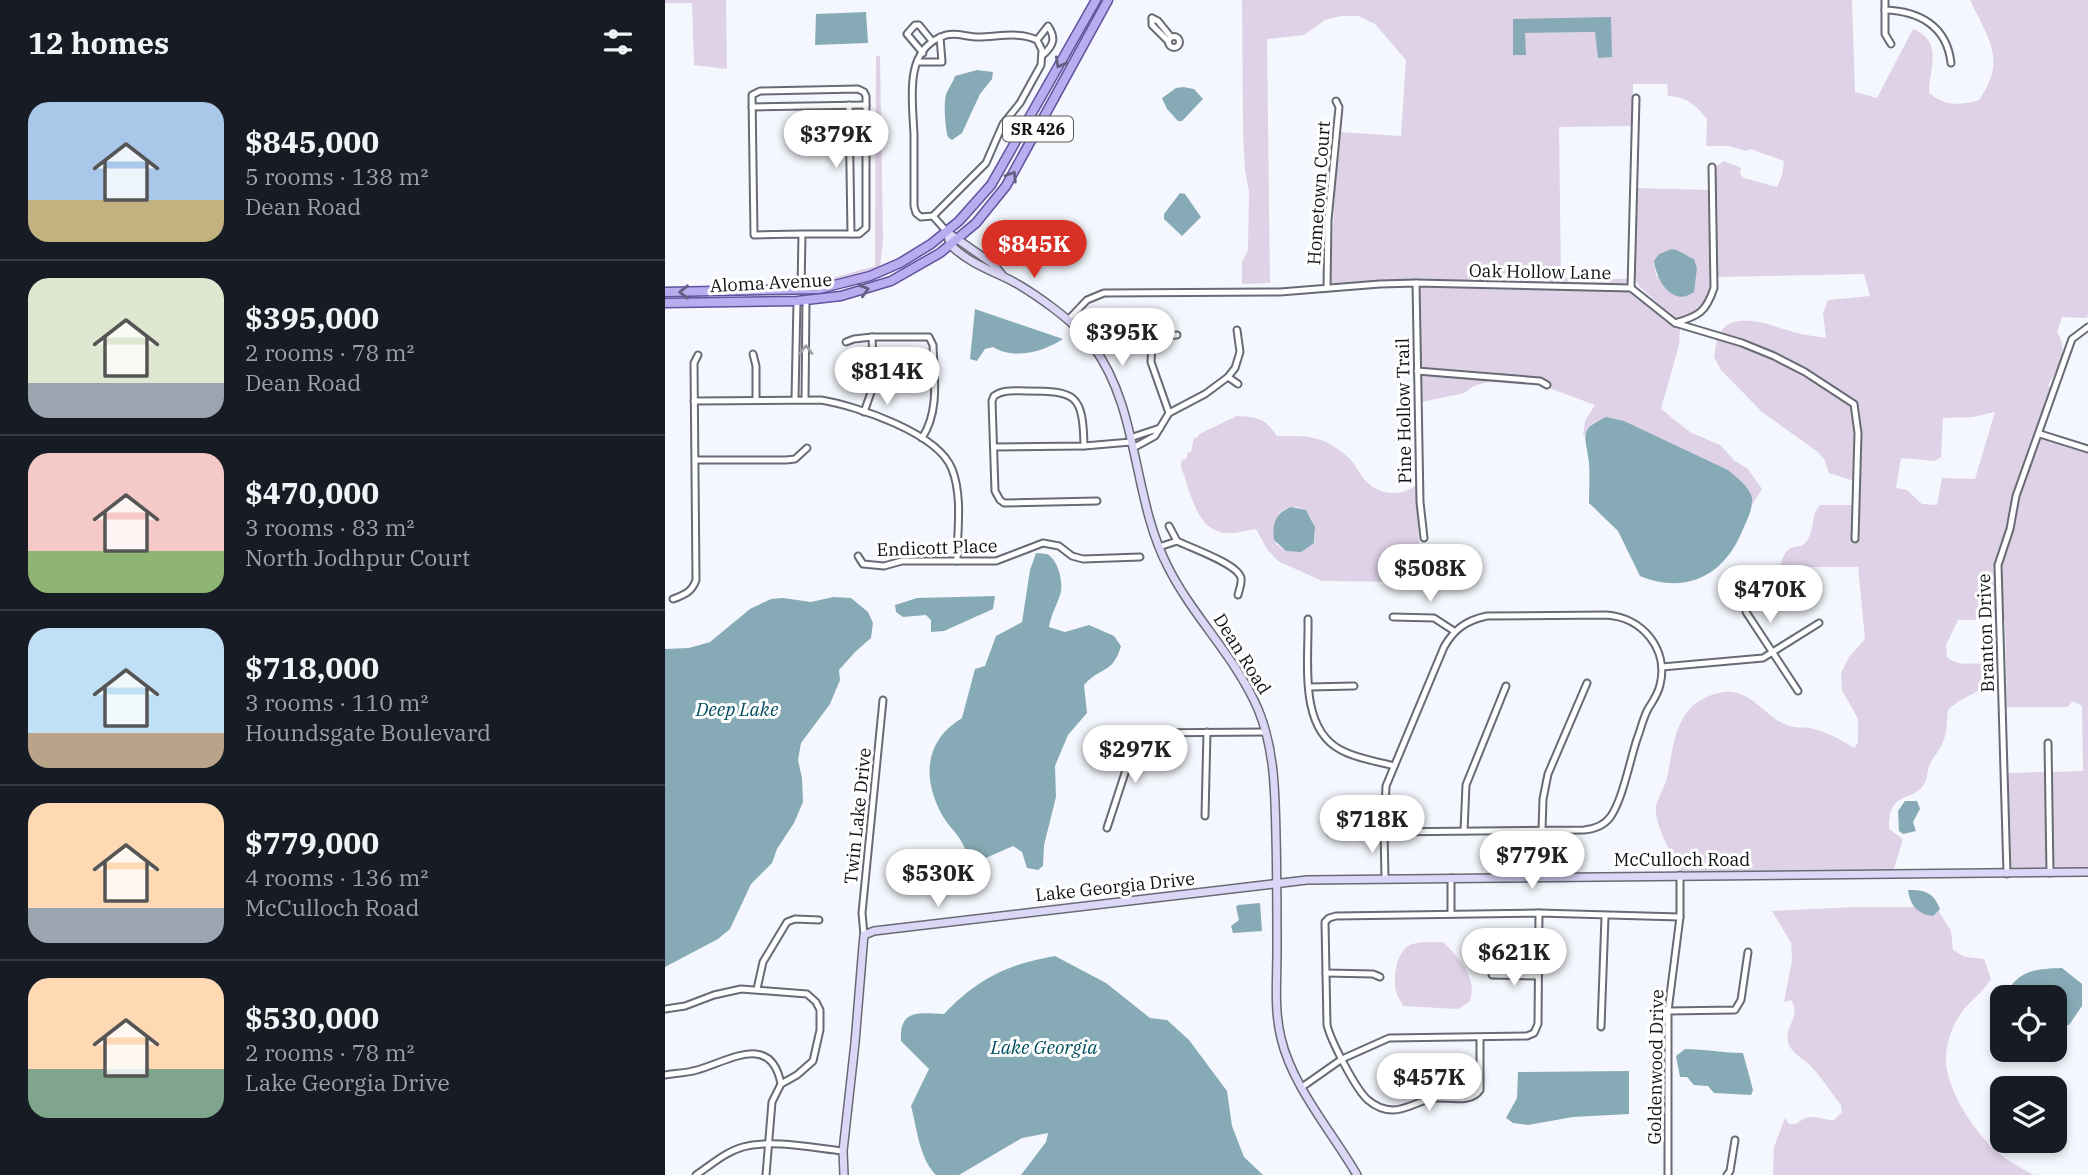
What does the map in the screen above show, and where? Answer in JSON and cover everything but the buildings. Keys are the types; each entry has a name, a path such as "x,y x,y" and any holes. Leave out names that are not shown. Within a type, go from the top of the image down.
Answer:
{"main road":[{"name":"SR 426","path":"947,232 991,185 1096,0"},
{"name":"SR 426","path":"955,243 984,214 1006,186 1108,0"},
{"path":"1048,85 1045,99 1048,111"},
{"name":"Aloma Avenue","path":"665,292 801,290 849,283 886,270 947,232"},
{"name":"Aloma Avenue","path":"665,303 802,301 841,296 880,285 918,268 955,243"},
{"path":"802,301 820,289"},
{"path":"777,301 801,290"}],"street":[{"path":"1885,0 1885,34 1891,44"},
{"path":"1885,10 1915,14 1929,21 1942,33 1950,50 1951,63"},
{"path":"1151,18 1163,26 1170,39 1157,31 1151,18"},
{"path":"923,53 907,34 910,30 919,25 932,41"},
{"path":"1048,26 1054,42 1052,47 1043,55 1039,71 1003,124 986,163 933,216 921,217 916,213 914,205 912,92 918,62 923,53 932,41 950,34 978,37 1010,35 1037,40 1048,26"},
{"path":"1157,31 1163,26"},
{"path":"918,62 942,62 940,37"},
{"path":"1037,40 1043,55"},
{"path":"858,89 864,92 866,105 866,228 859,234 754,235 752,95 760,91 858,89"},
{"path":"808,90 808,106"},
{"path":"1630,288 1636,98"},
{"name":"Hometown Court","path":"1327,288 1328,220 1339,107 1336,101"},
{"path":"849,105 851,234"},
{"path":"752,107 866,105"},
{"path":"1675,323 1695,317 1709,304 1714,288 1712,167"},
{"path":"933,216 955,243"},
{"path":"801,234 801,290"},
{"name":"Dean Road","path":"955,243 988,271 1005,278 1068,320 1091,343 1105,363 1117,392 1147,511 1159,547 1174,576 1238,670 1254,700 1266,732 1274,775 1277,1016 1284,1051 1302,1087 1357,1175"},
{"name":"Oak Hollow Lane","path":"1068,320 1087,300 1104,293 1280,292 1416,283 1630,288 1675,323 1742,343 1774,356 1805,372 1854,404 1857,410 1858,433 1855,539"},
{"name":"Pine Hollow Trail","path":"1416,283 1421,513 1425,538"},
{"path":"802,301 806,399"},
{"path":"795,399 802,301"},
{"name":"Branton Drive","path":"2007,873 1998,565 2010,529 2016,496 2072,339 2088,327"},
{"path":"994,447 1131,443 1160,428 1168,413 1205,394 1228,377 1235,368 1240,352 1237,330"},
{"path":"1136,332 1152,344"},
{"path":"1152,344 1164,336 1177,335"},
{"path":"864,412 874,384 872,337"},
{"path":"846,342 872,337 929,337 934,411 929,428 922,438"},
{"path":"1152,344 1151,362 1168,413"},
{"path":"753,354 757,400"},
{"path":"673,599 687,594 696,580 694,363 698,355"},
{"path":"1417,371 1540,381 1547,385"},
{"path":"1228,377 1238,384"},
{"path":"1084,446 1082,416 1072,397 1056,391 1004,391 998,393 992,401 995,491 1000,500 1004,503 1097,501"},
{"path":"694,401 806,399 842,403 922,438 946,459 955,478 957,561"},
{"path":"2040,434 2088,449"},
{"path":"695,460 786,460 795,459 807,448"},
{"path":"1169,526 1177,541 1232,566 1242,582 1238,595"},
{"path":"1159,547 1177,541"},
{"name":"Endicott Place","path":"859,556 863,564 884,566 902,561 996,561 1043,543 1059,546 1072,556 1083,558 1140,557"},
{"path":"1745,612 1798,691"},
{"path":"1330,832 1384,832 1593,829 1602,825 1611,816 1644,717 1657,694 1662,667 1651,637 1635,623 1614,616 1487,616 1470,621 1454,631 1444,647 1394,766 1384,801 1384,832 1385,878"},
{"path":"1393,617 1434,618 1454,631"},
{"path":"1308,619 1309,687 1312,715 1316,725 1330,743 1342,751 1394,766"},
{"path":"1662,667 1754,660 1773,653 1819,623"},
{"path":"1542,830 1543,799 1548,774 1587,683"},
{"path":"1309,687 1354,686"},
{"path":"1464,831 1466,785 1506,686"},
{"name":"Twin Lake Drive","path":"864,934 862,913 884,700"},
{"path":"1205,816 1207,732"},
{"path":"1107,828 1138,733 1266,732"},
{"path":"2048,743 2050,873"},
{"name":"McCulloch Road","path":"1277,883 1385,878 2088,872"},
{"name":"Goldenwood Drive","path":"1668,1175 1668,1011 1680,917 1679,875"},
{"path":"1451,878 1451,914"},
{"name":"Lake Georgia Drive","path":"864,934 975,918 1277,883"},
{"path":"1480,1038 1480,1090 1477,1096 1433,1098 1398,1110 1378,1107 1366,1099 1331,1040 1327,1025 1325,928 1329,918 1539,913 1680,917"},
{"path":"1302,1087 1342,1059 1389,1038 1480,1038 1527,1036 1534,1033 1538,1024 1539,913"},
{"path":"1601,1027 1605,916"},
{"path":"757,989 763,962 787,922 795,919 819,920"},
{"path":"844,1175 843,1151 857,1030 864,934"},
{"path":"1668,1011 1735,1010 1741,1000 1748,952"},
{"path":"1326,974 1373,974 1380,977"},
{"path":"1492,975 1537,976"},
{"path":"665,1009 685,1006 727,992 757,989 807,994 816,1002 820,1010 820,1030 813,1060 781,1084 772,1102 766,1175"},
{"path":"665,1075 695,1071 739,1054 757,1055 772,1061 779,1073 781,1084"},
{"path":"1727,1175 1735,1140"},
{"path":"696,1175 726,1154 744,1147 768,1144 843,1151"}],"shaded area":[{"path":"665,0 726,0 727,69 694,65 692,3 665,3"},
{"path":"1242,0 1852,0 1855,92 1877,98 1913,29 1923,34 1932,48 1929,93 1947,103 1958,104 1979,100 1992,73 1989,39 1970,0 2088,0 2088,314 2087,318 2062,317 2057,332 2063,353 2048,386 2053,388 1995,564 1997,620 1958,620 1946,645 1947,657 1953,661 1988,666 1994,669 1995,677 1985,687 1948,710 1944,738 1929,766 1925,782 1921,789 1903,798 1893,807 1889,829 1903,839 1893,872 1682,872 1663,837 1656,814 1656,805 1667,778 1680,724 1696,703 1708,696 1724,692 1742,694 1789,726 1822,732 1854,748 1858,743 1858,719 1842,690 1841,673 1849,657 1865,639 1858,567 1779,567 1789,549 1806,542 1820,505 1853,505 1852,541 1857,542 1862,448 1857,403 1779,356 1719,334 1726,326 1745,320 1826,338 1823,313 1828,300 1870,296 1864,274 1717,277 1715,167 1724,161 1741,168 1740,174 1744,178 1777,187 1784,161 1750,149 1746,151 1729,146 1706,146 1707,119 1695,106 1681,98 1668,96 1667,84 1633,84 1633,126 1559,127 1561,278 1628,279 1628,285 1418,280 1330,285 1338,132 1401,136 1406,60 1375,24 1358,16 1341,16 1325,20 1304,35 1267,39 1270,283 1242,284 1242,262 1248,250 1249,192 1243,132","holes":["1611,17 1596,32 1525,33","1995,412 1975,479 1942,478 1937,505 1922,504 1907,490 1896,488 1901,458 1935,461 1941,457 1943,418 1973,417"]},
{"path":"876,56 880,56 883,239 880,269 821,285 804,286 875,266"},
{"path":"1636,188 1710,190 1712,268 1709,296 1705,305 1695,313 1676,320 1639,286 1635,279","holes":["1691,258 1697,269 1695,282 1656,276 1654,261"]},
{"path":"1418,286 1630,291 1680,328 1679,345 1661,409 1690,432 1720,445 1735,461 1748,469 1762,489 1752,505 1751,496 1728,470 1623,421 1599,420 1591,425 1583,437 1585,421 1595,405 1549,388 1550,384 1542,379 1420,368"},
{"path":"1717,339 1770,359 1804,376 1852,406 1856,434 1854,481 1829,473 1818,452 1762,412 1721,370 1714,357"},
{"path":"1420,374 1495,380 1474,386 1464,393 1422,402"},
{"path":"1237,416 1255,418 1269,425 1277,436 1298,436 1330,444 1353,462 1370,485 1383,492 1404,492 1417,485 1420,582 1322,581 1278,561 1267,549 1256,529 1227,533 1216,531 1201,518 1181,467 1182,460 1191,452 1194,438","holes":["1297,507 1313,521 1314,543 1286,551 1276,544 1276,518 1283,510"]},
{"path":"2041,438 2088,452 2088,869 2053,870 2051,772 2083,771 2082,706 2073,701 2067,707 2007,707 2005,621 2002,620 2000,565 2018,500"},
{"path":"2046,772 2048,870 2009,871 2008,773"},
{"path":"1855,907 1922,907 1938,910 1951,931 1953,950 1965,957 1984,959 1991,979 1959,1016 1949,1038 1946,1063 1952,1087 1964,1111 1990,1145 1990,1153 1999,1153 2034,1175 1773,1175 1774,1147 1785,1118 1789,1124 1796,1124 1811,1117 1834,1120 1842,1112 1841,1105 1819,1076 1789,1045 1787,1036 1795,1011 1791,1000 1784,1002 1792,960 1791,943 1772,911"},
{"path":"1443,942 1455,954 1470,977 1472,994 1469,1002 1458,1009 1403,1006 1395,979 1401,953 1410,945"}],"water":[{"path":"866,12 868,43 815,45 816,14"},
{"path":"1611,17 1612,57 1598,58 1595,32 1525,33 1526,55 1513,55 1513,19"},
{"path":"977,70 993,72 992,79 980,94 962,133 952,140 948,137 945,120 947,92 955,76"},
{"path":"1176,88 1194,89 1203,99 1182,121 1178,121 1167,109 1162,98"},
{"path":"1180,193 1185,194 1201,217 1182,236 1164,219 1164,214"},
{"path":"1672,249 1694,259 1697,269 1694,292 1686,296 1672,294 1662,283 1655,268 1654,261 1659,254"},
{"path":"975,309 1063,339 1047,348 1028,353 1010,353 993,347 985,349 977,361 970,359"},
{"path":"1606,417 1624,421 1728,470 1749,490 1752,502 1748,518 1735,545 1715,569 1688,582 1657,581 1640,576 1618,531 1589,503 1585,435 1591,426"},
{"path":"1291,507 1306,510 1315,527 1314,543 1301,552 1286,551 1274,540 1276,520 1281,512"},
{"path":"1036,553 1051,557 1061,579 1060,595 1049,627 1065,632 1089,625 1114,636 1121,646 1110,666 1084,685 1087,713 1068,735 1055,766 1056,797 1044,845 1043,866 1038,870 1027,868 1022,852 1013,846 972,864 962,842 943,817 935,799 931,786 931,760 940,737 962,718 975,669 985,666 996,636 1022,622 1030,570"},
{"path":"995,596 993,609 944,631 931,632 931,620 926,615 903,617 896,612 895,605 917,598"},
{"name":"Deep Lake","path":"833,597 851,598 868,612 873,623 871,638 839,670 840,680 830,704 801,743 798,760 803,802 794,823 777,849 772,863 751,884 730,929 718,939 665,967 665,649 689,648 710,642 750,609 771,599 811,602"},
{"path":"1905,801 1917,801 1920,809 1913,822 1916,831 1903,834 1899,831 1898,811"},
{"path":"1908,890 1928,893 1940,909 1933,916 1919,911"},
{"path":"1260,903 1262,931 1233,933 1231,926 1239,920 1236,907"},
{"name":"Lake Georgia","path":"1055,956 1106,983 1150,1018 1167,1020 1189,1040 1227,1091 1232,1126 1244,1157 1263,1175 1021,1175 1046,1142 1048,1133 1022,1138 959,1175 936,1175 922,1151 911,1106 929,1069 901,1041 904,1023 907,1018 919,1013 944,1014 969,991 994,975 1038,959"},
{"path":"2062,968 2082,984 2082,1006 2069,1025 2067,985 2012,985 2021,976 2043,969"},
{"path":"1685,1049 1743,1053 1753,1090 1751,1095 1714,1093 1708,1086 1694,1085 1687,1077 1680,1077 1676,1056"},
{"path":"1629,1071 1629,1114 1573,1117 1528,1125 1513,1123 1506,1118 1517,1098 1518,1072"}]}
